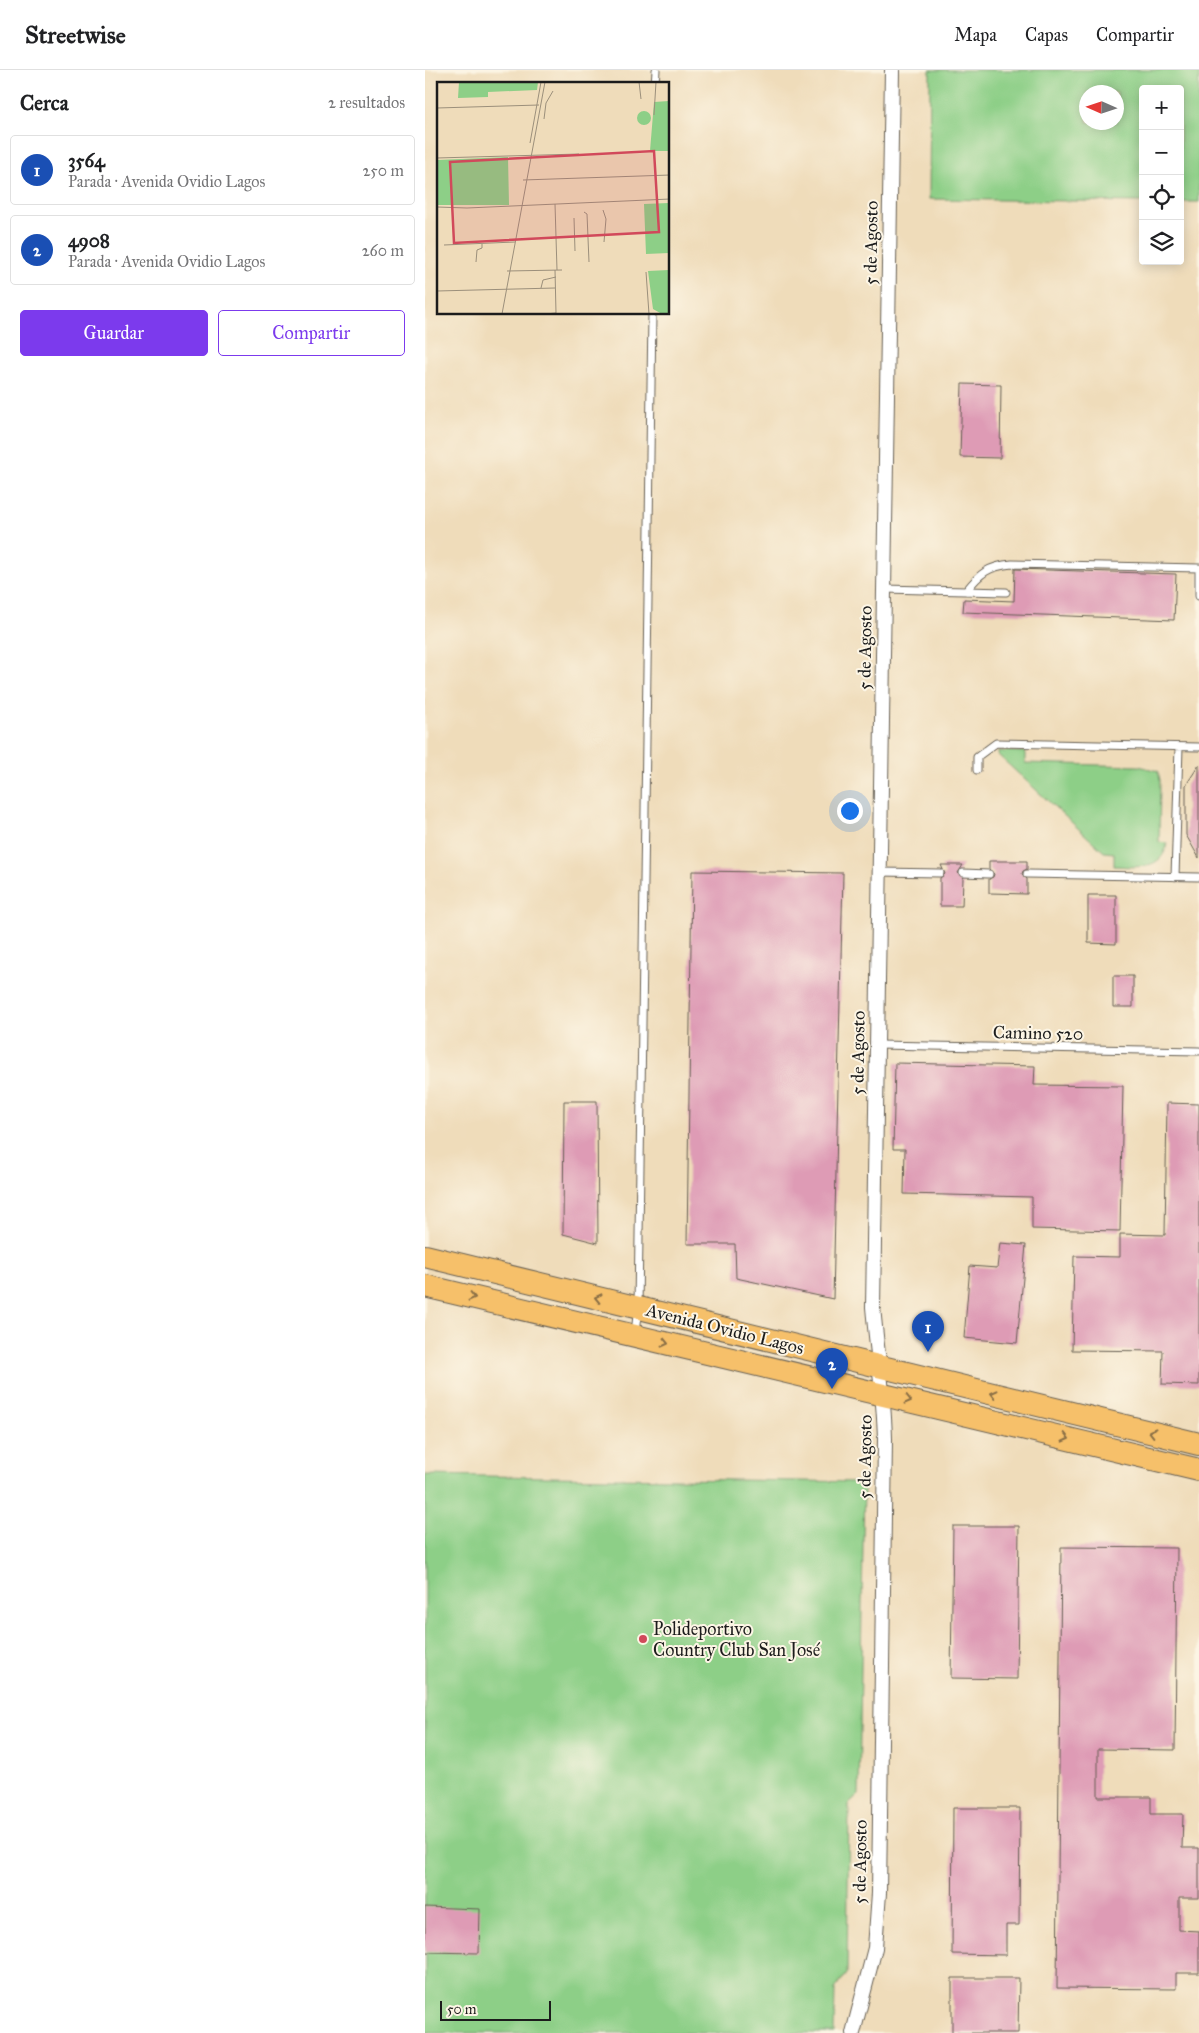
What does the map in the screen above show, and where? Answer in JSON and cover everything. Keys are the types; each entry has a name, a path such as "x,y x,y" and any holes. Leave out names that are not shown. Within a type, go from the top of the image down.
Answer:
{"main road":[{"name":"Avenida Ovidio Lagos","path":"425,1256 1199,1444"},
{"name":"Avenida Ovidio Lagos","path":"425,1286 1199,1470"}],"street":[{"name":"5 de Agosto","path":"853,2033 875,1948 879,1893 885,1439 883,1394 873,1307 892,70"}],"lane":[{"path":"635,1336 638,1307 652,315"},
{"path":"965,591 978,575 996,565 1179,567 1199,568 1199,596"},
{"path":"884,589 1006,592"},
{"path":"977,770 977,758 996,743 1199,747"},
{"path":"1175,877 1179,747"},
{"path":"880,872 940,873"},
{"path":"963,873 989,874"},
{"path":"1027,874 1199,877"},
{"name":"Camino 520","path":"877,1045 1199,1051"}],"green space":[{"path":"930,70 1199,70 1199,202 1184,202 1184,85 1139,85 1139,202 929,199"},
{"path":"998,751 1025,752 1025,763 1139,766 1158,771 1160,780 1159,842 1167,843 1160,859 1154,863 1139,867 1114,866 1114,853 1104,852 998,755"},
{"name":"Polideportivo Country Club San José","path":"425,1475 864,1482 859,1795 849,1804 847,1974 835,1989 834,2033 425,2033"}],"building":[{"path":"962,384 1001,385 1000,458 960,457"},
{"path":"1015,569 1176,574 1174,620 963,612 964,599 1014,601"},
{"path":"1199,765 1199,858 1186,835 1186,785"},
{"path":"989,861 1027,861 1027,869 1022,874 1027,879 1027,894 989,893 989,879 994,874 989,869"},
{"path":"941,865 963,865 958,873 963,878 962,906 940,906 940,878 945,874"},
{"path":"692,871 843,873 833,1299 736,1278 735,1244 687,1244"},
{"path":"1088,895 1116,895 1116,944 1088,943"},
{"path":"1113,976 1133,976 1133,1007 1113,1007"},
{"path":"895,1063 1035,1066 1034,1085 1123,1086 1120,1231 1032,1229 1032,1197 904,1194 905,1149 893,1149"},
{"path":"564,1101 597,1101 598,1243 563,1234"},
{"path":"1167,1103 1199,1104 1199,1385 1162,1384 1163,1351 1072,1350 1074,1256 1120,1257 1120,1234 1165,1235"},
{"path":"1000,1243 1026,1245 1017,1343 964,1338 970,1266 997,1268"},
{"path":"953,1526 1019,1526 1017,1679 951,1678"},
{"path":"1061,1547 1177,1548 1175,1750 1098,1749 1098,1797 1151,1797 1151,1814 1183,1814 1182,1848 1199,1848 1199,1898 1179,1898 1179,1930 1199,1931 1199,1973 1176,1973 1176,1989 1057,1988"},
{"path":"953,1808 1020,1808 1019,1925 1006,1925 1006,1955 952,1954"},
{"path":"425,1907 480,1909 479,1953 425,1952"},
{"path":"952,1978 1019,1978 1018,2033 952,2033"}],"place":[{"name":"3564","path":"928,1352"},
{"name":"4908","path":"832,1389"},
{"name":"Polideportivo Country Club San José","path":"643,1639"}]}
